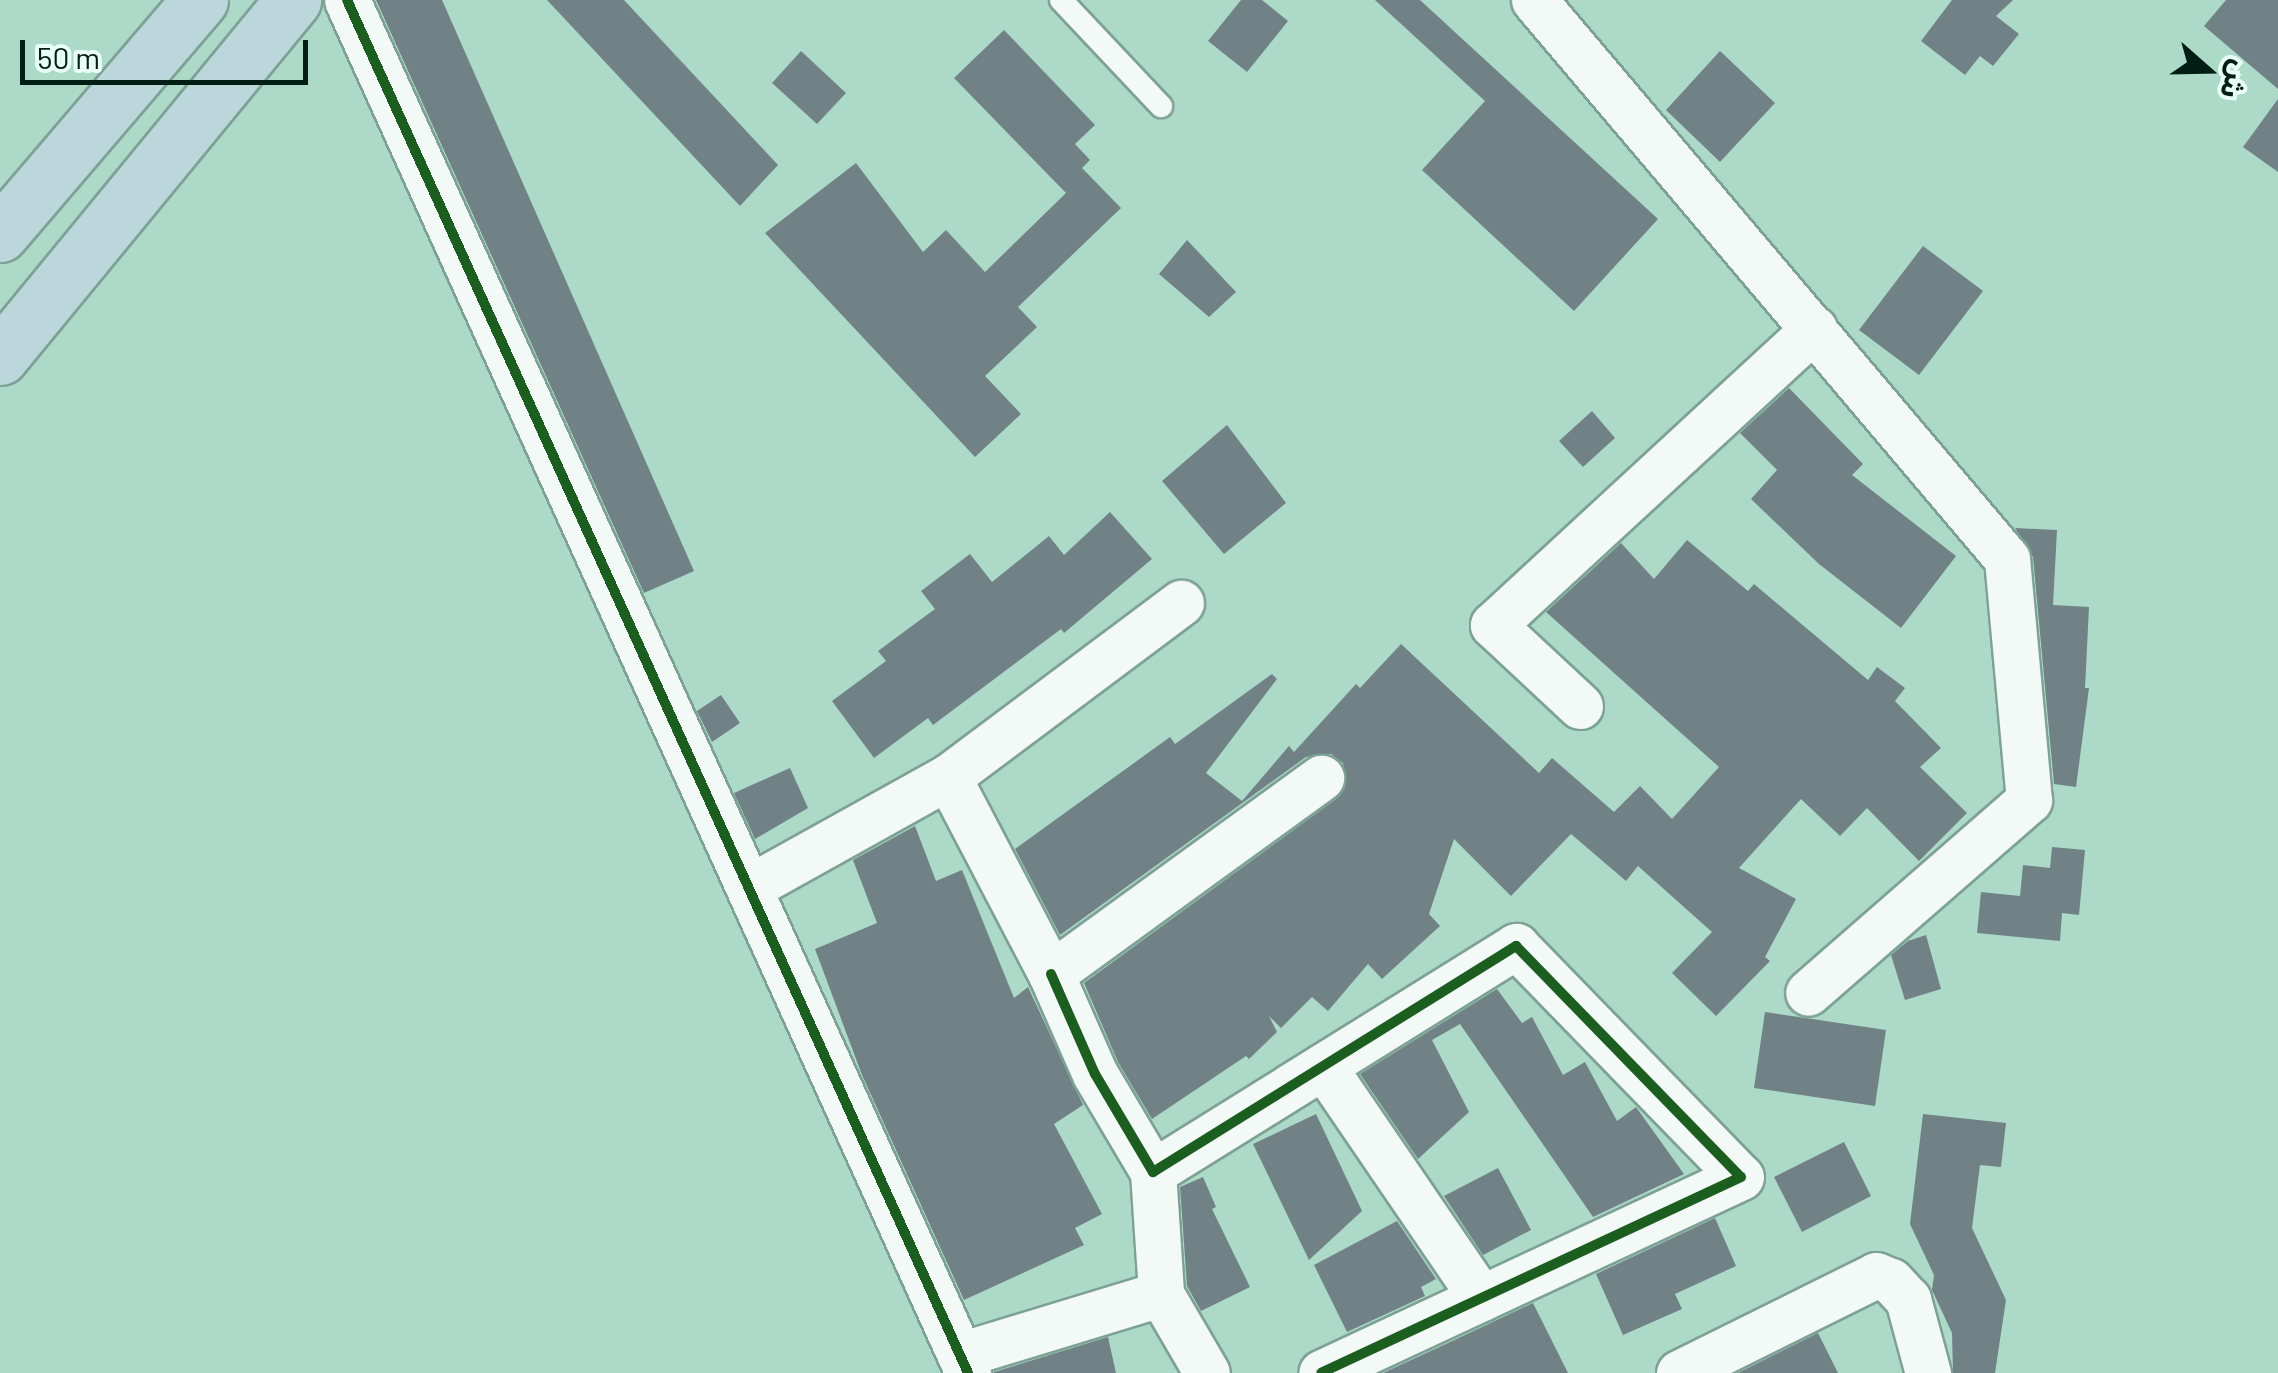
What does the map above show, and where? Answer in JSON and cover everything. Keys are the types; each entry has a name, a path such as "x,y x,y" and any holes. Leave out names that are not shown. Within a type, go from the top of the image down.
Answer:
{"highway":[{"path":"0,234 200,0"},
{"path":"0,357 293,0"}],"street":[{"path":"347,0 966,1364 1160,1294"},
{"path":"1534,0 2007,560 2029,800 1808,993"},
{"path":"1580,706 1492,625 1814,329"},
{"path":"750,887 948,777 1181,603"},
{"path":"948,777 1052,974 1095,1074 1153,1172 1160,1294 1206,1373"},
{"path":"1052,974 1321,778"},
{"path":"1153,1172 1516,946 1741,1177 1321,1373"},
{"path":"1323,1066 1481,1298"},
{"path":"1698,1368 1876,1275 1891,1281 1908,1299 1928,1373"}],"lane":[{"path":"1061,0 1161,106"}],"building":[{"path":"376,0 442,0 694,571 644,593"},
{"path":"547,0 624,0 778,165 740,206"},
{"path":"1241,0 1262,0 1288,21 1247,72 1208,41"},
{"path":"1375,0 1420,0 1658,219 1574,311 1422,170 1485,101"},
{"path":"1952,0 2013,0 1996,16 2019,34 1993,66 1980,56 1965,75 1921,41"},
{"path":"2226,0 2278,0 2278,89 2204,26"},
{"path":"1004,30 1095,125 1075,144 1090,160 1082,168 1121,208 1018,307 1037,327 985,376 1021,414 975,457 765,233 856,163 923,252 946,230 985,272 1066,193 954,78"},
{"path":"801,51 846,93 817,124 772,83"},
{"path":"1720,51 1775,103 1720,162 1666,110"},
{"path":"2278,99 2278,172 2243,147"},
{"path":"1187,240 1236,292 1209,317 1159,274"},
{"path":"1923,246 1983,291 1919,375 1859,330"},
{"path":"1789,388 1863,464 1852,475 1956,556 1901,628 1819,564 1751,499 1777,470 1740,433"},
{"path":"1592,411 1615,438 1583,467 1559,441"},
{"path":"1227,425 1286,503 1224,554 1162,481"},
{"path":"1110,512 1152,559 1064,633 1061,629 933,725 928,718 874,758 832,701 886,661 878,651 935,609 921,591 970,554 992,582 1049,536 1064,555"},
{"path":"2015,528 2057,530 2053,605 2089,607 2085,688 2089,688 2076,787 2054,784 2033,557"},
{"path":"1687,540 1748,591 1754,584 1868,680 1877,667 1905,688 1895,701 1941,748 1920,767 1967,813 1919,861 1867,808 1840,836 1801,799 1739,868 1796,899 1765,957 1770,961 1716,1016 1672,973 1712,932 1638,866 1626,881 1571,834 1511,896 1454,839 1429,914 1440,926 1382,979 1368,964 1328,1011 1312,997 1281,1028 1269,1016 1277,1032 1249,1059 1246,1056 1152,1119 1118,1062 1084,983 1336,799 1345,788 1343,763 1331,754 1306,757 1060,935 1015,849 1170,737 1175,744 1272,674 1277,679 1206,773 1242,801 1289,746 1294,752 1356,684 1360,688 1401,644 1539,773 1552,758 1614,812 1640,786 1672,819 1719,767 1546,612 1621,543 1654,579"},
{"path":"721,695 740,723 712,742 697,711"},
{"path":"790,768 808,808 755,839 734,793"},
{"path":"915,826 936,881 962,870 1014,998 1028,987 1083,1105 1054,1124 1102,1214 1075,1228 1084,1245 964,1300 862,1075 815,949 877,923 853,860"},
{"path":"2052,847 2085,850 2079,915 2062,913 2060,941 1977,933 1981,892 2020,896 2023,865 2050,868"},
{"path":"1926,935 1941,989 1905,1000 1891,955 1908,941"},
{"path":"1497,989 1522,1023 1532,1017 1563,1075 1585,1062 1617,1121 1636,1107 1684,1174 1593,1217 1460,1024 1432,1040 1469,1112 1418,1159 1360,1074"},
{"path":"1765,1012 1886,1030 1875,1106 1754,1088"},
{"path":"1316,1114 1362,1211 1309,1260 1253,1144"},
{"path":"1923,1114 2006,1123 2001,1167 1980,1165 1972,1228 2006,1300 1995,1373 1953,1373 1952,1333 1932,1290 1934,1275 1910,1224"},
{"path":"1844,1142 1871,1196 1802,1232 1774,1177"},
{"path":"1498,1168 1531,1230 1483,1255 1444,1196"},
{"path":"1203,1177 1216,1207 1212,1209 1250,1287 1201,1311 1187,1286 1180,1187"},
{"path":"1715,1218 1736,1266 1675,1294 1682,1309 1623,1335 1596,1274"},
{"path":"1397,1221 1436,1279 1421,1287 1425,1296 1347,1332 1314,1265"},
{"path":"1533,1303 1568,1373 1383,1373 1448,1343"},
{"path":"1818,1333 1838,1373 1738,1373"},
{"path":"1108,1337 1116,1373 994,1373 994,1372"}],"cycle path":[{"path":"347,0 968,1373"},
{"path":"1051,974 1095,1074 1153,1172 1516,946 1741,1177 1321,1373"}]}
